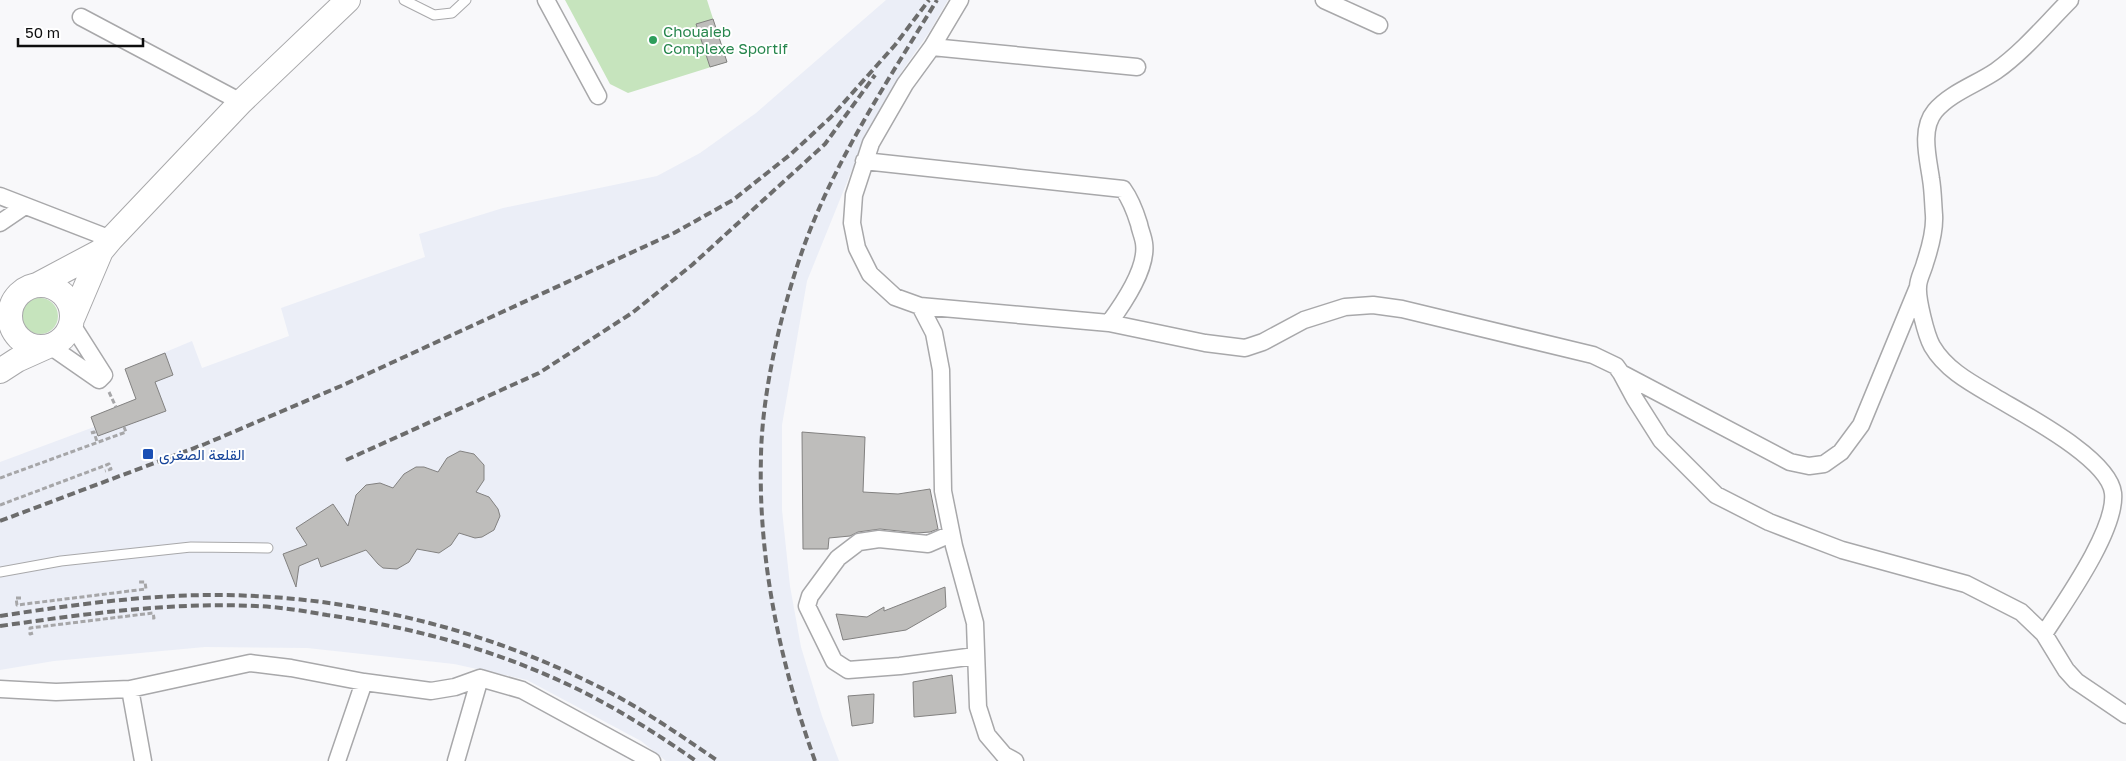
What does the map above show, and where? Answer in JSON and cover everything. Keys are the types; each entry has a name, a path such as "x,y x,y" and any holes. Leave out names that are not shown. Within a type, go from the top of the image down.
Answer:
{"main road":[{"path":"0,335 11,308 20,293 106,245 241,102 348,0"},
{"path":"0,371 17,360 57,343 65,337 106,245"},
{"path":"37,285 48,286 58,290 66,297 71,306 72,320"},
{"path":"11,308 12,329 18,337 26,344 36,347 48,346"}],"street":[{"path":"546,0 598,96"},
{"path":"960,0 932,47 905,84 871,144 864,161 853,204 852,223 857,248 870,274 895,297 920,306 1110,324 1205,343 1245,348 1263,342 1304,320 1345,307 1373,305 1402,309 1592,355 1610,363 1622,373 1790,462 1809,466 1824,464 1841,452 1861,425 1918,287 1932,241 1934,222 1931,179 1926,152 1927,133 1934,112 1946,101 1995,71 2016,55 2070,0"},
{"path":"1324,0 1379,25"},
{"path":"81,17 241,102"},
{"path":"932,47 1137,67"},
{"path":"864,161 1123,189 1136,212 1144,244 1140,270 1128,298 1110,324"},
{"path":"0,196 106,245"},
{"path":"0,223 25,206"},
{"path":"1918,287 1923,321 1932,345 1948,367 2070,442 2102,471 2113,491 2112,514 2089,563 2044,634"},
{"path":"920,306 934,333 941,370 943,491 963,585 975,623 978,707 987,735 1004,754 1015,761"},
{"path":"48,346 99,380 104,375 72,320"},
{"path":"1622,373 1635,399 1661,440 1716,495 1770,522 1842,550 1966,584 2021,612 2044,634 2066,670 2076,681 2126,715"},
{"path":"951,534 928,544 879,539 858,542 838,558 810,596 808,606 834,661 848,670 900,666 975,656"},
{"path":"0,688 56,692 130,689 250,663 431,691 455,687 480,678 522,690 652,761"},
{"path":"456,761 480,678"},
{"path":"337,761 364,682"},
{"path":"130,689 143,761"}],"lane":[{"path":"404,0 434,14 452,13 466,0"},
{"path":"0,572 61,562 191,547 268,548"}],"path":[{"path":"0,478 126,432 124,427"},
{"path":"91,433 94,432 97,442"},
{"path":"0,505 109,464 111,469 105,471"},
{"path":"21,598 16,598 18,606 146,589 145,582 138,582"},
{"path":"33,633 30,634 30,628 154,613 154,618 151,618"}],"shaded area":[{"path":"886,0 948,0 930,31 902,71 860,150 807,281 782,425 782,510 790,586 801,647 822,716 839,761 666,761 641,741 527,680 454,664 307,648 205,647 54,661 0,670 0,462 94,427 91,417 136,399 125,369 192,341 202,368 289,336 281,308 425,257 419,234 503,208 657,176 700,153 756,113"}],"green space":[{"name":"Chouaieb Complexe Sportif","path":"565,0 707,0 727,62 628,93 610,84"},
{"path":"40,298 53,303 58,316 53,329 40,334 27,329 22,316 27,303"}],"building":[{"path":"713,19 727,62 710,67 696,24"},
{"path":"165,353 173,375 155,382 166,411 98,436 91,417 136,399 125,369"},
{"path":"802,432 865,437 863,492 898,494 930,489 938,529 917,533 880,529 858,532 850,536 829,538 828,549 803,549"},
{"path":"460,451 474,454 484,465 484,480 476,492 489,497 498,509 500,516 494,530 482,537 475,538 459,533 451,545 439,553 417,549 409,562 397,569 383,568 366,550 321,567 318,558 299,566 296,587 283,554 307,545 296,528 333,504 348,526 356,495 366,485 380,483 393,488 404,474 416,467 424,467 438,472 447,458"},
{"path":"945,587 946,607 906,630 843,640 836,614 867,617 884,607 884,611"},
{"path":"952,675 956,713 914,717 913,682"},
{"path":"874,694 873,723 852,726 848,696"}],"railway":[{"path":"0,521 205,444 341,386 674,233 733,200 791,154 831,117 895,45 929,0"},
{"path":"815,761 791,687 782,649 774,611 763,534 761,456 762,431 769,377 788,295 817,213 847,150 937,0"},
{"path":"346,460 539,373 632,313 692,265 825,144 875,75"},
{"path":"0,616 107,601 188,595 264,596 362,608 458,631 505,646 551,664 627,702 718,761"},
{"path":"0,626 128,610 224,605 283,608 361,620 430,635 530,668 606,704 696,761"}],"place":[{"name":"Chouaieb Complexe Sportif","path":"653,40"},
{"name":"القلعة الصغرى","path":"148,454"}]}
